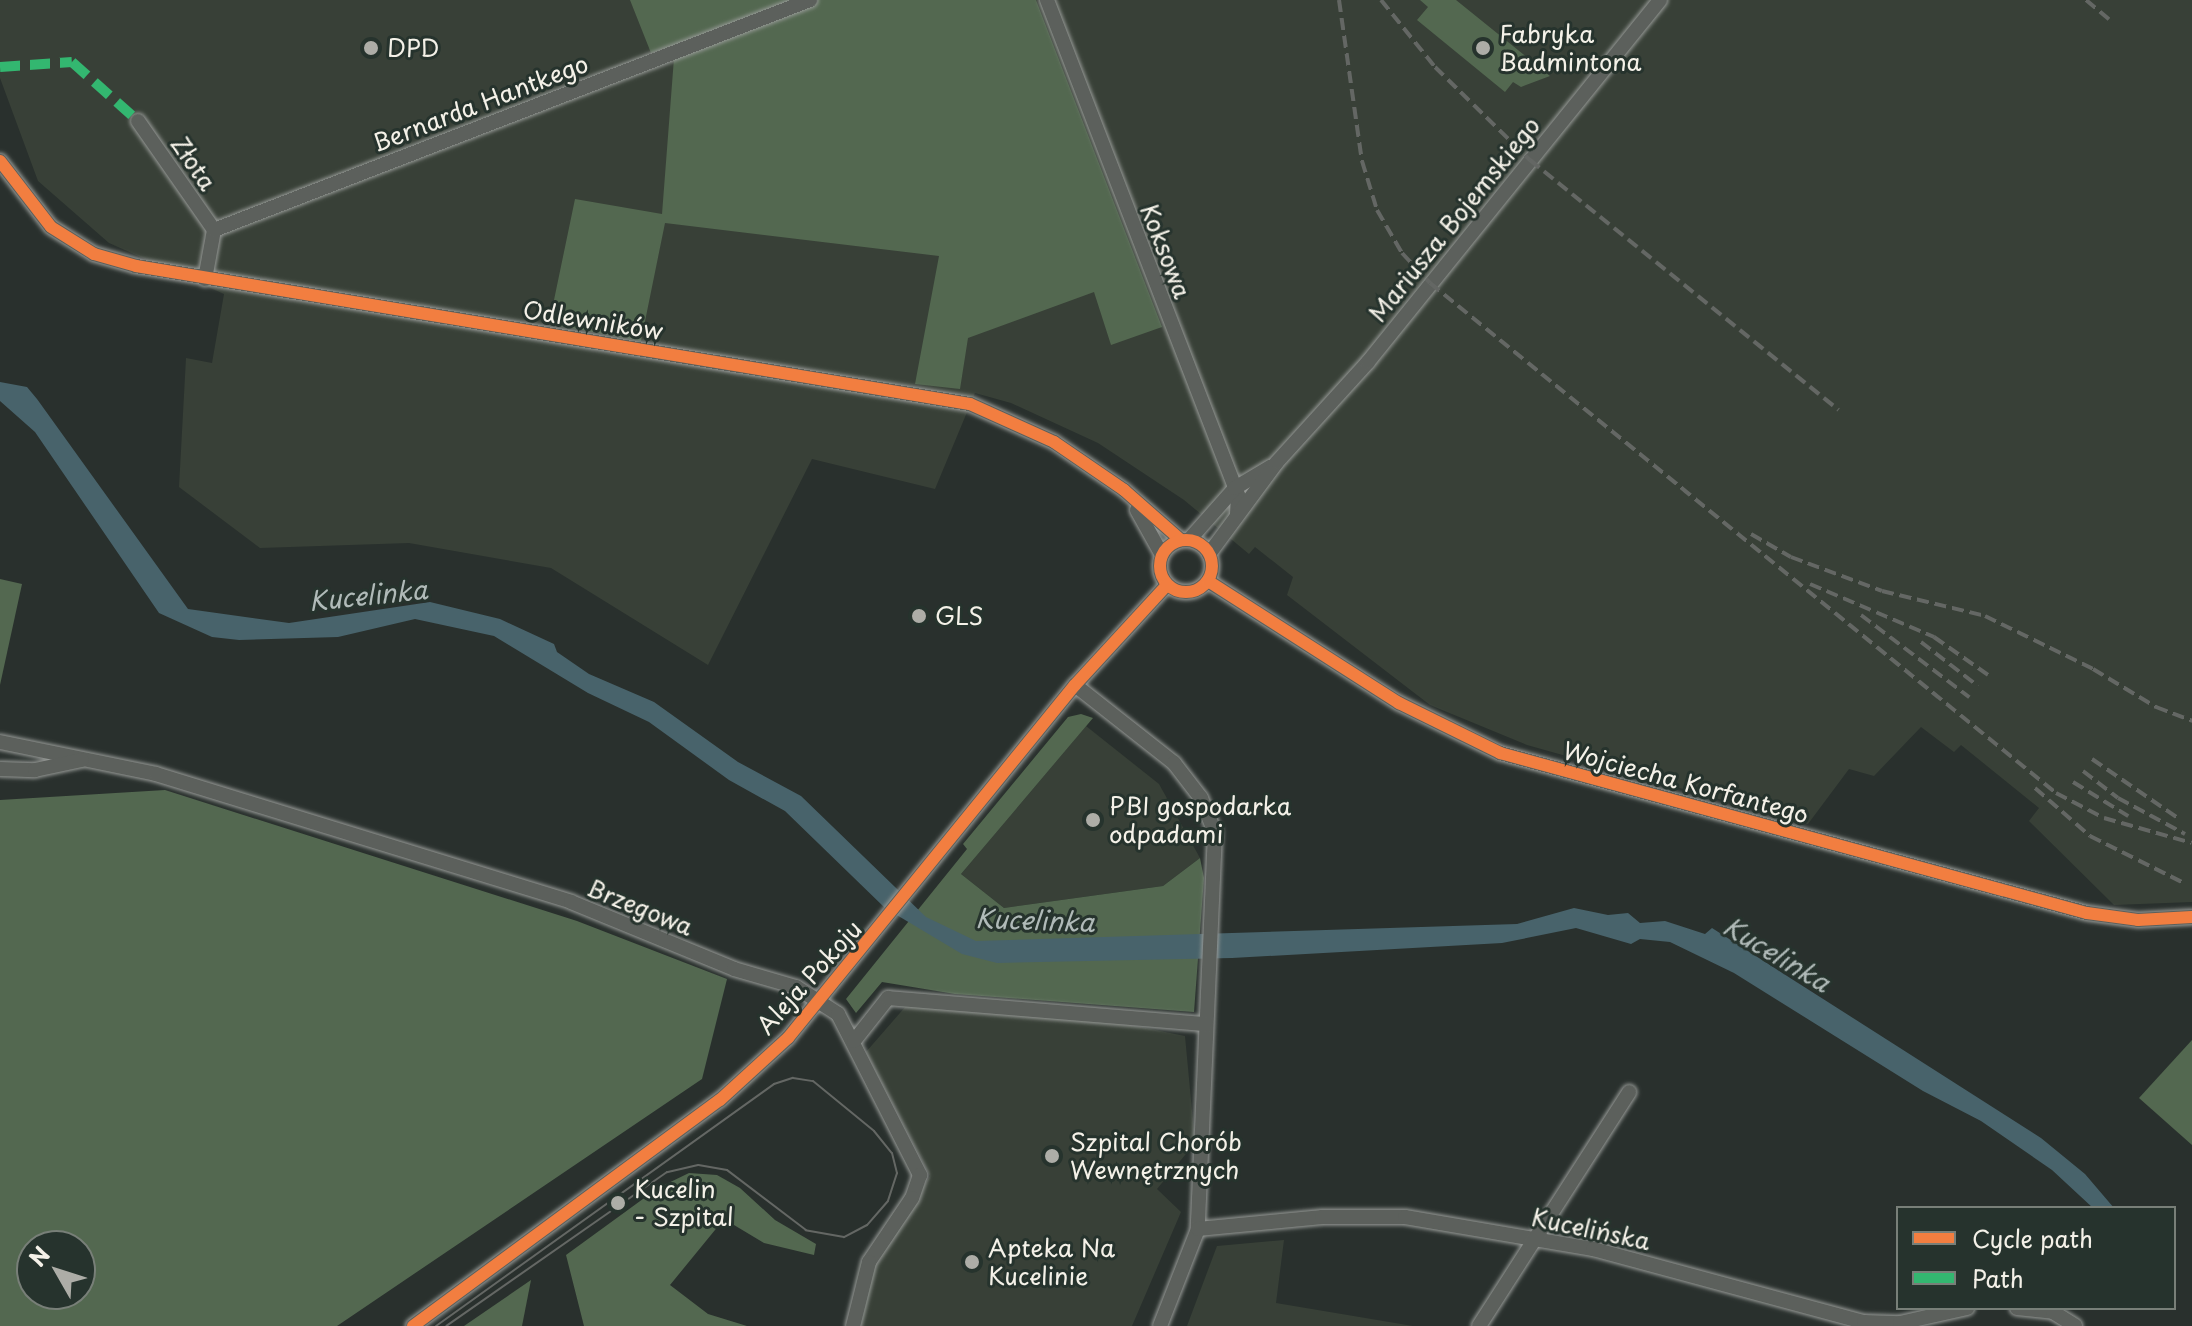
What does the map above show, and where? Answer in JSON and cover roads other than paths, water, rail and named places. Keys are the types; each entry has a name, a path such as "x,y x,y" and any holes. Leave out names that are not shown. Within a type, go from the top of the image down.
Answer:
{"street":[{"name":"Bernarda Hantkego","path":"214,230 810,0"},
{"name":"Koksowa","path":"1047,0 1235,488 1236,518"},
{"name":"Mariusza Bojemskiego","path":"1209,554 1277,462 1368,362 1660,0"},
{"name":"Złota","path":"138,121 214,230"},
{"name":"Odlewników","path":"0,161 51,227 84,248 136,266 970,404 1054,442 1124,490 1185,540"},
{"path":"205,279 214,230"},
{"name":"Mariusza Bojemskiego","path":"1185,540 1235,488 1277,462"},
{"name":"Odlewników","path":"1124,490 1162,555"},
{"path":"1185,540 1209,554 1208,581 1190,592 1167,585 1159,571 1162,555 1185,540"},
{"name":"Wojciecha Korfantego","path":"1208,581 1410,710 1500,753 2087,913 2138,920 2192,917"},
{"name":"Aleja Pokoju","path":"413,1326 720,1100 820,1004 1075,685 1167,585"},
{"path":"1075,685 1174,763 1201,798 1215,832 1198,1229 1160,1326"},
{"name":"Brzegowa","path":"0,742 156,774 571,902 734,969 796,987 838,1014 920,1175 912,1198 869,1262 853,1326"},
{"name":"Brzegowa","path":"0,769 35,770 83,759"},
{"path":"854,1041 888,998 1206,1024"},
{"path":"1479,1326 1629,1092"},
{"name":"Kucelińska","path":"1198,1229 1322,1217 1405,1217 1593,1249 1864,1322 1900,1323 1958,1310"},
{"path":"2035,1310 2053,1312 2075,1326"}],"water":[{"path":"0,382 27,387 188,609 289,623 430,602 500,619 554,644 557,652 589,674 654,702 738,762 801,796 926,917 976,941 1517,924 1574,908 1608,915 1628,913 1640,923 1665,921 1705,934 1712,928 2041,1138 2085,1174 2112,1206 2091,1206 2052,1170 1981,1121 1923,1091 1734,973 1670,942 1640,939 1631,944 1576,928 1502,943 1232,958 997,963 962,954 885,908 785,811 729,780 649,722 588,693 494,636 415,619 338,637 239,640 212,637 159,613 35,432 0,401"}],"tram line":[{"path":"436,1326 774,1084 793,1078 813,1081 874,1131 892,1153 897,1173 888,1201 867,1225 844,1237 806,1230 727,1170 698,1165 667,1172 446,1326"}],"railway":[{"path":"1339,0 1362,161 1377,210 1402,253 1430,283 2056,793 2104,818 2192,843"},
{"path":"1381,0 1435,67 1530,160 1839,410"},
{"path":"2086,0 2109,19"},
{"path":"1751,534 1791,557 1882,591 1985,616 2093,669 2156,707 2192,721"},
{"path":"1810,584 1934,637 1988,675"},
{"path":"1861,615 1969,697"},
{"path":"1921,642 1978,686"},
{"path":"2092,759 2178,818"},
{"path":"2083,771 2118,798 2185,834"},
{"path":"2073,782 2128,816"},
{"path":"2035,788 2090,836 2182,882"}],"place":[{"name":"DPD","path":"371,48"},
{"name":"Fabryka Badmintona","path":"1483,48"},
{"name":"GLS","path":"919,616"},
{"name":"PBI gospodarka odpadami","path":"1093,820"},
{"name":"Szpital Chorób Wewnętrznych","path":"1052,1156"},
{"name":"Kucelin - Szpital","path":"618,1203"},
{"name":"Apteka Na Kucelinie","path":"972,1262"}],"water label":[{"name":"Kucelinka","path":"368,595"},
{"name":"Kucelinka","path":"1035,920"},
{"name":"Kucelinka","path":"1777,954"}]}
